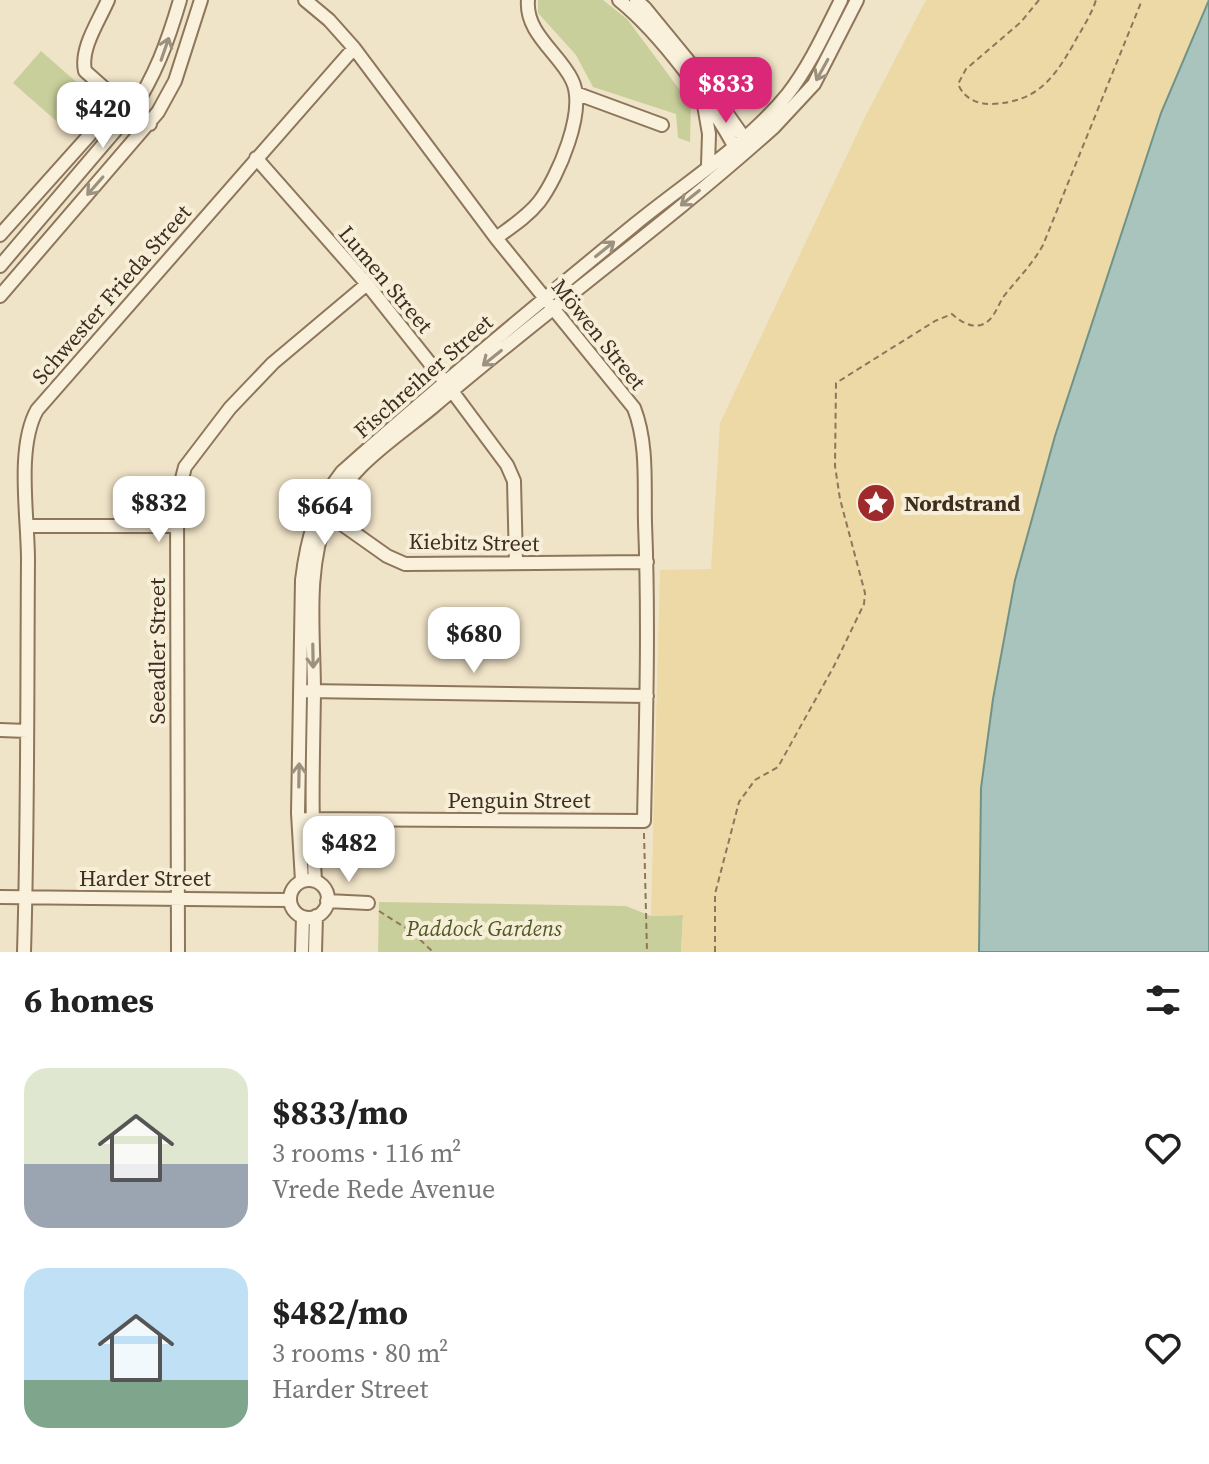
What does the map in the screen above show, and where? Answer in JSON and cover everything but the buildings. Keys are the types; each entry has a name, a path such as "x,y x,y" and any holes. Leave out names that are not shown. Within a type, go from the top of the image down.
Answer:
{"street":[{"path":"108,0 83,61 85,71 131,112 150,124"},
{"path":"0,266 148,88 161,60 180,0"},
{"path":"0,296 5,280 150,124 175,81 201,0"},
{"name":"Möwen Street","path":"305,0 329,20 354,48 496,238 634,408 642,433 647,562 644,821"},
{"path":"496,238 522,220 538,204 551,184 572,128 578,94 561,62 537,31 529,14 528,0"},
{"path":"619,0 639,7 700,75 743,148"},
{"path":"639,7 659,0"},
{"path":"743,148 803,71 841,0"},
{"path":"743,148 795,107 814,84 857,0"},
{"path":"639,7 743,148"},
{"name":"Schwester Frieda Street","path":"24,952 28,526 25,449 30,423 37,410 354,48"},
{"path":"700,91 708,121 708,165"},
{"path":"578,94 662,125"},
{"path":"0,235 119,102"},
{"name":"Fischreiher Street","path":"548,304 708,165 743,148"},
{"name":"Fischreiher Street","path":"308,881 305,819 307,691 312,591 323,511 354,475 448,386 743,148"},
{"name":"Lumen Street","path":"256,158 367,284 507,465 514,481 516,563"},
{"name":"Seeadler Street","path":"178,952 179,480 195,451 273,363 367,284"},
{"name":"Kiebitz Street","path":"323,511 387,556 405,564 647,562"},
{"path":"28,526 177,526"},
{"path":"307,691 647,696"},
{"path":"0,730 27,731"},
{"name":"Penguin Street","path":"305,819 644,821"},
{"path":"308,881 323,886 327,901 322,912 309,916 294,910 290,900 294,886 308,881"},
{"name":"Harder Street","path":"0,897 290,900"},
{"path":"327,901 368,903"},
{"path":"302,952 309,916"},
{"path":"309,916 315,952"}],"path":[{"path":"1039,0 1021,22 960,77 958,84 970,99 987,104 1015,101 1050,81 1068,55 1096,0"},
{"path":"715,952 715,894 739,802 755,780 778,767 828,678 864,604 865,593 840,499 835,466 836,383 935,321 952,314 971,326 982,325 991,318 1004,297 1033,265 1043,245 1142,0"},
{"path":"644,821 647,952"},
{"path":"368,903 412,932 433,952"}],"green space":[{"path":"538,0 603,0 627,19 691,105 690,142 678,138 676,114 593,87 576,55 538,13"},
{"path":"41,51 98,101 70,133 13,83"},
{"name":"Paddock Gardens","path":"379,902 626,906 651,916 683,915 681,952 378,952"}],"sand":[{"name":"Nordstrand","path":"926,0 1208,0 1161,113 1055,436 1015,580 993,699 981,788 979,952 681,952 683,915 651,916 660,570 711,569 720,423 865,117"}],"water":[{"path":"1209,0 1209,952 979,952 981,788 993,699 1015,580 1055,436 1161,113"}],"place":[{"name":"Nordstrand","path":"876,503"}]}
